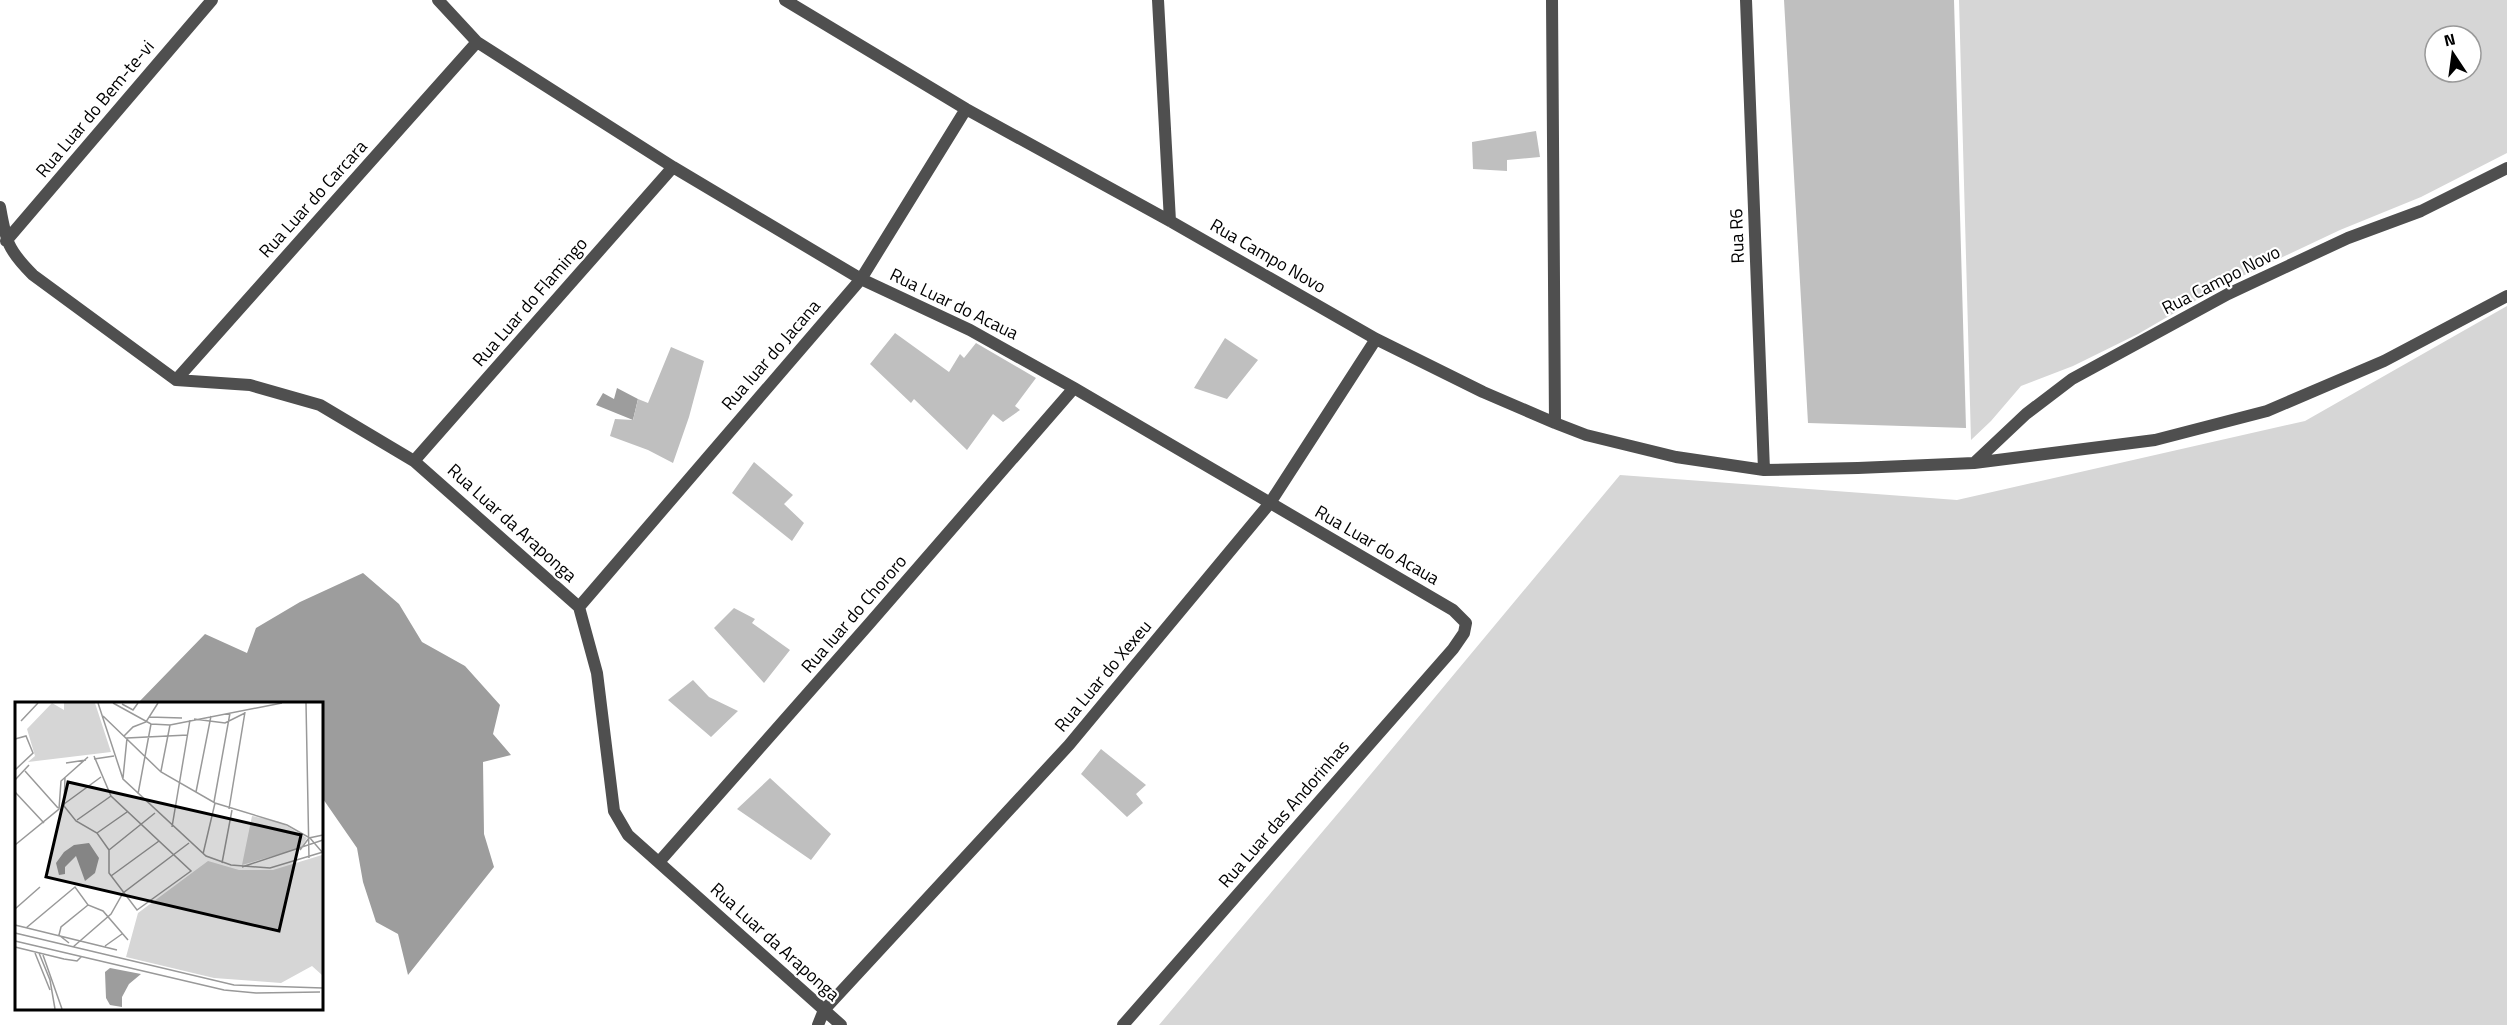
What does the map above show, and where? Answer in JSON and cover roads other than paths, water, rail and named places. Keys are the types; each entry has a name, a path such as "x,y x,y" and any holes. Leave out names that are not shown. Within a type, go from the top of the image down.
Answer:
{"street":[{"name":"Rua Luar do Bem-te-vi","path":"6,241 212,0"},
{"name":"Rua Luar do Acaua","path":"438,0 477,42 673,167 861,279 970,330 1074,388 1453,610 1466,623"},
{"name":"Rua Campo Novo","path":"785,0 966,109 1170,221 1376,339 1483,392 1555,423 1586,435 1676,457 1764,470 1974,463 2155,440 2267,411 2384,361 2507,296"},
{"path":"1158,0 1170,221"},
{"path":"1552,0 1555,423"},
{"name":"Rua R6","path":"1746,0 1764,470"},
{"name":"Rua Luar do Carcara","path":"176,380 477,42"},
{"name":"Rua luar do Jacana","path":"579,607 861,279 966,109"},
{"name":"Rua Luar do Flamingo","path":"414,461 673,167"},
{"name":"Rua Campo Novo","path":"1974,463 2026,414 2072,379 2228,294 2348,238 2421,211 2507,168"},
{"path":"0,207 6,241 15,257 33,274 176,380"},
{"name":"Rua Luar do Xexeu","path":"824,1010 1069,745 1270,503 1376,339"},
{"name":"Rua Luar da Araponga","path":"176,380 250,385 320,405 414,461 579,607 597,673 614,811 628,835 841,1025"},
{"name":"Rua luar do Chororo","path":"659,862 1074,388"},
{"name":"Rua Luar das Andorinhas","path":"1123,1025 1453,649 1464,633 1466,623"},
{"path":"819,1025 824,1010"}]}
